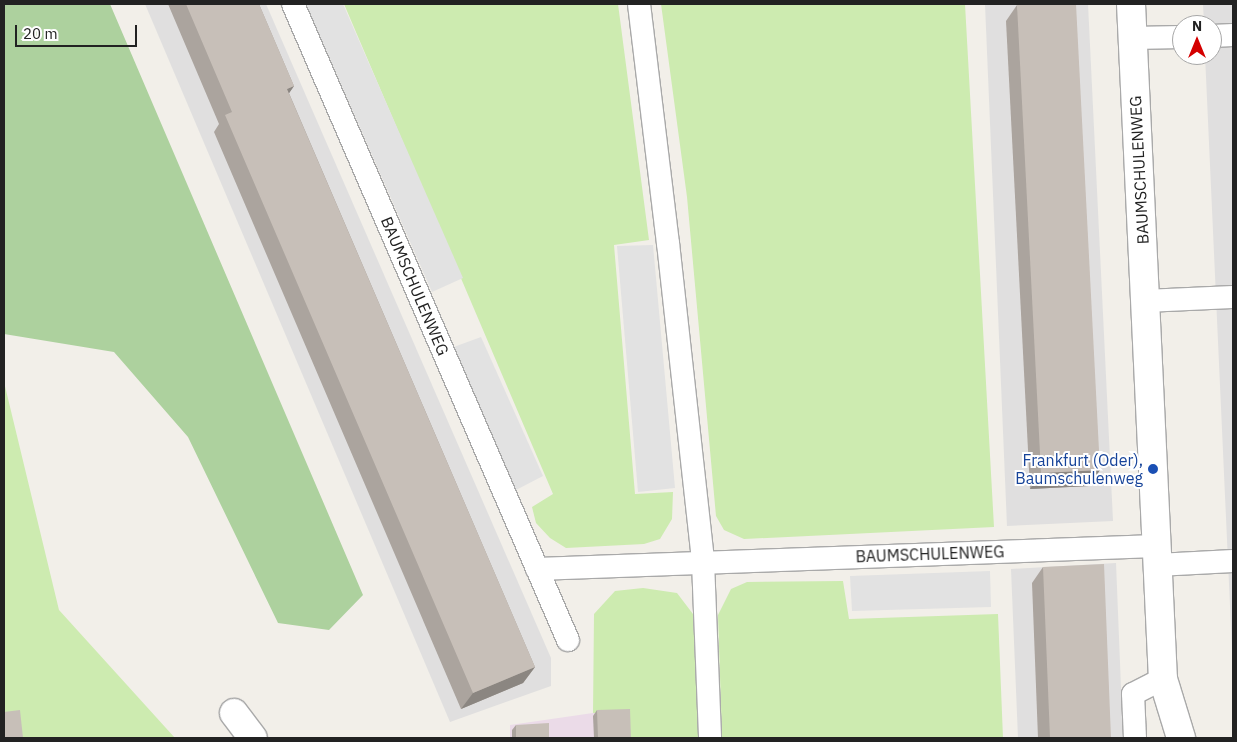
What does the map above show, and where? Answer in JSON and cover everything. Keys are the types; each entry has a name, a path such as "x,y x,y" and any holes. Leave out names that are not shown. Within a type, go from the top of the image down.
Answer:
{"street":[{"name":"BAUMSCHULENWEG","path":"1131,4 1163,679 1181,738"},
{"path":"234,713 253,738"}],"lane":[{"name":"BAUMSCHULENWEG","path":"293,4 568,640"},
{"path":"639,4 668,243 703,562 710,738"},
{"path":"1132,38 1172,37"},
{"path":"1145,301 1233,297"},
{"name":"BAUMSCHULENWEG","path":"537,569 703,562 1157,555 1233,561"},
{"path":"1135,738 1133,694 1163,679"}],"shaded area":[{"path":"145,4 266,4 551,658 551,686 450,722"},
{"path":"306,4 343,4 463,278 432,292"},
{"path":"985,4 1088,4 1113,521 1007,526"},
{"path":"1203,4 1233,4 1233,672 1205,65 1222,65 1222,15 1204,15"},
{"path":"653,245 675,488 638,492 617,246"},
{"path":"481,337 543,476 514,491 451,348"},
{"path":"1116,563 1123,738 1018,738 1011,569"},
{"path":"990,571 991,607 852,611 850,576"},
{"path":"629,712 630,738 510,738 510,725 593,713"}],"green space":[{"path":"4,4 110,4 363,595 329,630 278,623 188,437 114,352 4,334"},
{"path":"344,4 618,4 649,240 614,245 635,494 673,492 672,519 660,539 644,544 566,548 550,538 536,523 532,507 553,494"},
{"path":"661,4 965,4 994,527 744,539 724,530 716,516 687,197"},
{"path":"4,382 59,610 175,738 4,738"},
{"path":"843,581 849,619 998,614 1003,738 722,738 718,615 731,589 747,582"},
{"path":"643,588 677,593 693,614 699,738 630,738 629,712 593,713 594,614 615,591"}],"building":[{"path":"186,4 259,4 294,86 287,89 535,667 473,693 225,115 232,112"},
{"path":"1076,4 1100,470 1041,473 1017,5"},
{"path":"1104,564 1111,738 1050,738 1043,567"},
{"path":"630,709 631,738 598,738 597,710"},
{"path":"20,710 23,738 4,738 4,712"},
{"path":"549,723 549,738 516,738 516,725"}],"place":[{"name":"Frankfurt (Oder), Baumschulenweg","path":"1153,469"}]}
